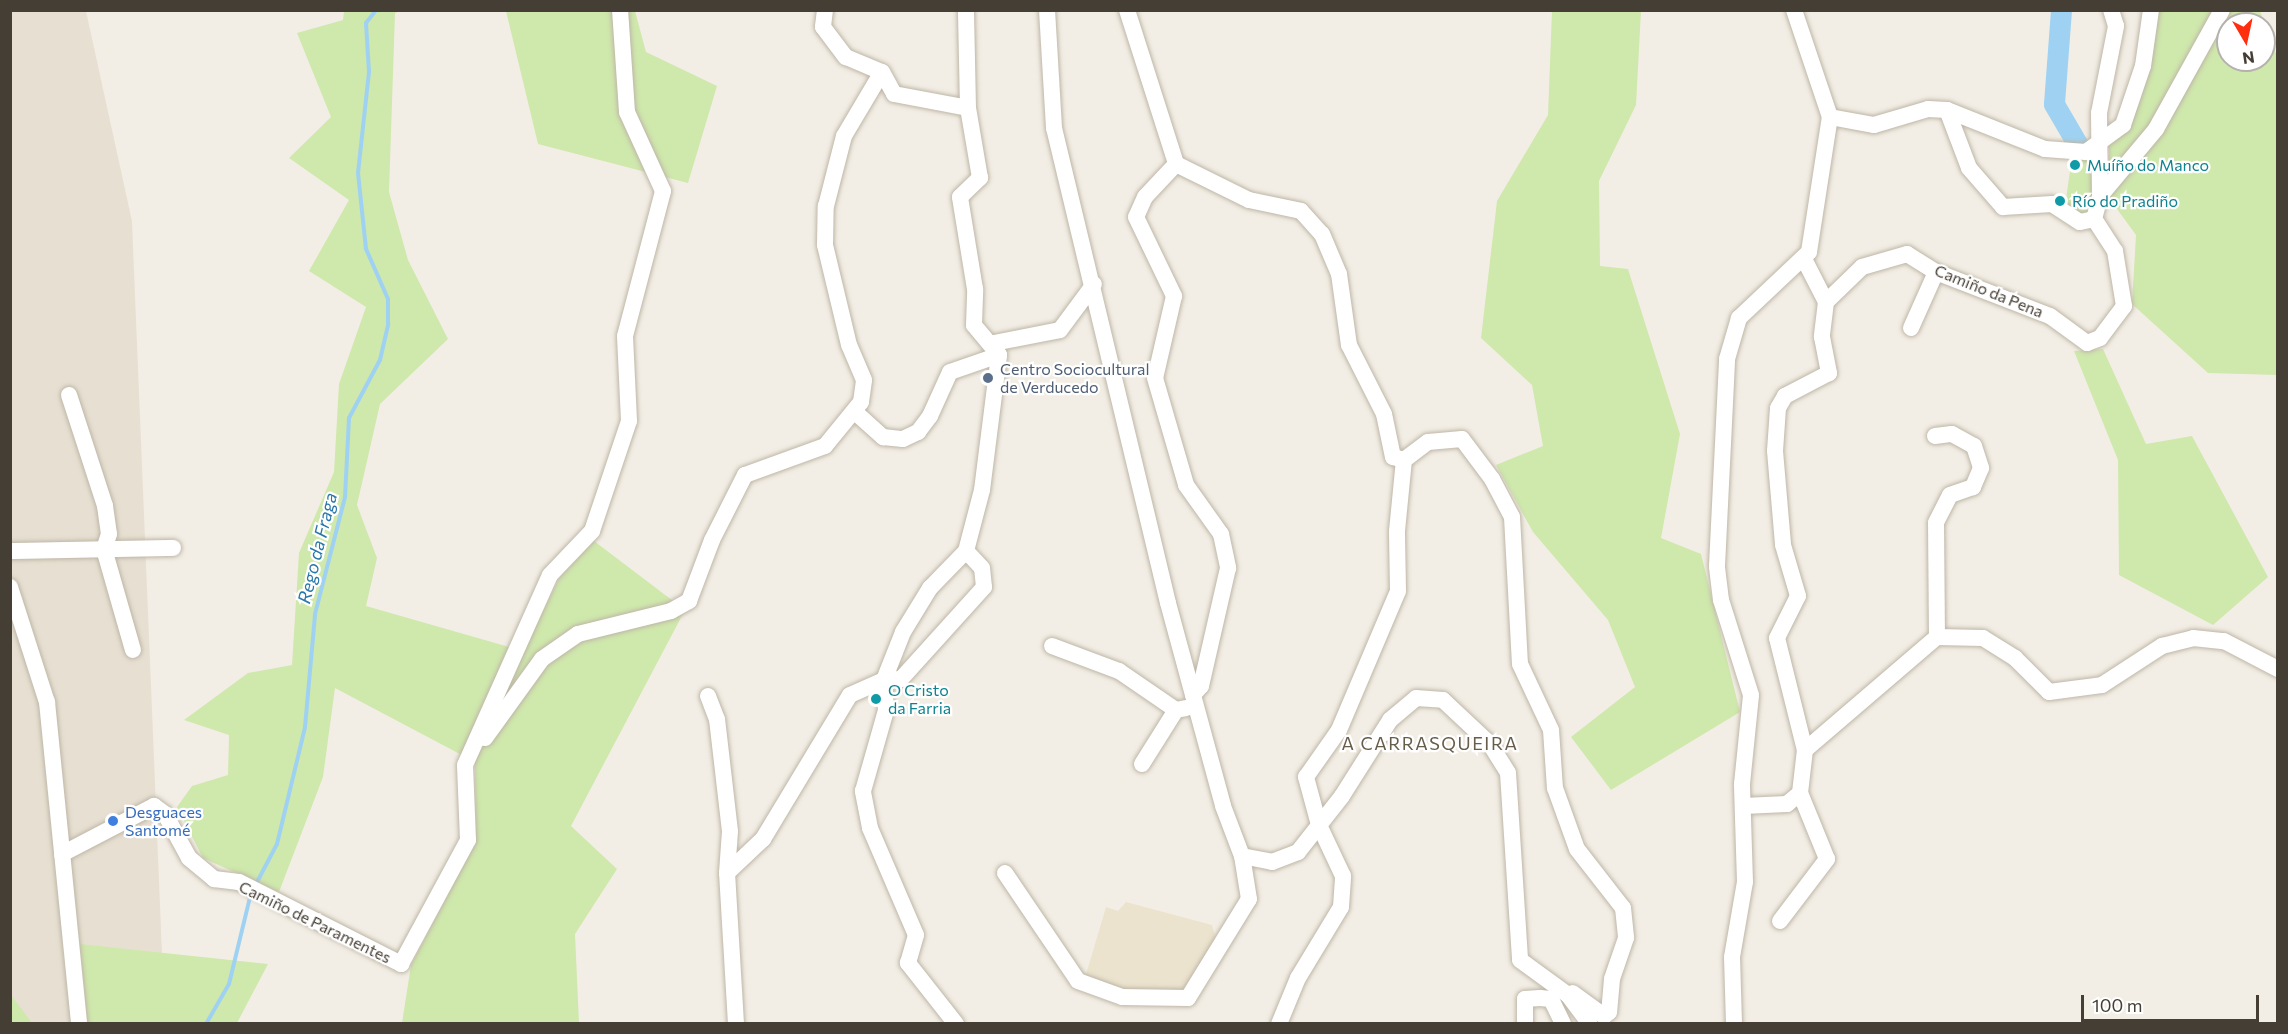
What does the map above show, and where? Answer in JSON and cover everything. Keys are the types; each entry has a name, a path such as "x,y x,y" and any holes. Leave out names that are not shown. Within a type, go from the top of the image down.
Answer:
{"street":[{"path":"465,765 550,575 592,531 630,421 625,336 663,191 627,112 620,10"},
{"path":"825,10 823,27 846,57 882,72 894,94 968,108"},
{"path":"956,1023 908,963 916,935 870,828 863,791 886,710 884,680 903,632 925,597 966,551 982,489 984,453 999,389 996,349 974,325 975,290 960,197 980,178 968,108 966,10"},
{"path":"1005,873 1078,981 1122,997 1188,998 1249,899 1242,856 1195,701 1054,128 1047,10"},
{"path":"1128,10 1176,165 1249,200 1300,211 1322,234 1339,274 1349,345 1383,414 1393,457 1404,460"},
{"path":"1734,1023 1732,957 1745,882 1743,806 1751,695 1721,600 1717,566 1727,359 1739,318 1804,259 1830,117 1794,10"},
{"path":"1947,110 1970,168 2003,207 2052,204 2080,222 2094,219 2100,196 2099,113 2116,26 2111,10"},
{"path":"1830,117 1874,125 1928,109 1947,110 2045,149 2086,152 2123,125 2143,66 2151,10"},
{"path":"2100,196 2156,129 2222,10"},
{"path":"465,765 542,659 578,633 671,611 689,601 712,540 746,475 825,446 855,412 864,380 833,289 825,244 826,206 844,136 882,72"},
{"path":"1142,764 1176,710 1195,701 1201,686 1228,568 1221,534 1186,485 1168,437 1155,378 1174,296 1136,217 1144,197 1176,165"},
{"name":"Camiño da Pena","path":"1826,302 1862,267 1881,258 1907,254 1936,272 2050,316 2087,342 2100,338 2124,306 2115,251 2094,219"},
{"path":"1780,921 1827,859 1800,793 1805,750 1777,638 1798,596 1783,545 1775,451 1778,408 1785,396 1829,373 1822,337 1826,302 1804,259"},
{"path":"1911,328 1936,272"},
{"path":"855,412 882,437 903,439 918,432 930,416 950,372 996,349 1060,330 1094,284"},
{"path":"69,395 105,506 109,534 105,549 133,650"},
{"path":"1935,436 1952,434 1974,447 1980,468 1973,487 1950,495 1936,523 1936,637"},
{"path":"1279,1023 1298,978 1341,908 1343,876 1319,825 1306,777 1339,730 1398,591 1396,531 1404,460 1428,442 1462,439 1492,478 1512,517 1520,664 1551,730 1555,788 1577,849 1623,908 1626,938 1612,979 1610,1012 1604,1016 1575,991 1568,995"},
{"path":"10,551 173,548"},
{"path":"727,873 763,839 850,695 884,680 901,679 984,587 982,568 966,551"},
{"path":"10,587 47,702 79,1023"},
{"path":"1805,750 1936,637 1983,638 2014,658 2049,692 2102,685 2162,646 2193,638 2224,641 2277,669"},
{"path":"1052,646 1119,671 1176,710"},
{"path":"708,696 717,719 730,831 727,873 736,1023"},
{"path":"1242,856 1272,862 1298,852 1390,720 1416,698 1443,700 1490,744 1508,773 1520,960 1568,995 1590,1023"},
{"name":"Camiño de Paramentes","path":"62,854 154,806 165,814 189,858 214,879 239,882 401,964 468,840 465,765"},
{"path":"1743,806 1787,804 1800,793"},
{"path":"1525,1023 1525,999 1540,998 1551,999 1563,1023"}],"shaded area":[{"path":"11,11 86,11 132,221 163,978 133,1023 20,1023 11,1005"},
{"path":"1126,902 1212,925 1216,939 1189,993 1127,995 1084,981 1106,907 1118,911"}],"green space":[{"path":"344,11 400,11 395,13 389,192 408,260 448,339 380,404 357,505 377,558 366,606 523,651 560,577 594,541 685,610 571,826 617,869 575,934 579,1023 402,1023 411,965 476,841 475,762 335,688 323,777 279,892 203,858 177,807 192,786 228,775 229,735 184,720 248,673 292,665 299,553 334,472 339,384 366,307 309,271 349,200 289,158 331,117 297,33 343,20"},
{"path":"506,11 635,11 646,52 717,86 688,183 538,144"},
{"path":"1552,11 1641,11 1636,105 1599,181 1600,266 1628,269 1680,434 1661,538 1701,554 1740,712 1611,790 1571,737 1635,687 1608,620 1533,532 1496,465 1543,446 1532,385 1481,338 1497,201 1548,115"},
{"path":"2157,11 2260,11 2216,12 2216,72 2276,72 2276,54 2278,59 2277,375 2208,373 2132,304 2136,235 2109,198 2109,144"},
{"path":"2080,159 2097,162 2092,213 2082,216 2065,206 2070,171 2082,168"},
{"path":"2103,349 2146,444 2192,436 2268,577 2213,625 2119,575 2118,460 2074,351"},
{"path":"80,944 268,964 237,1023 88,1023"},
{"path":"11,995 32,1023 11,1023"}],"waterway":[{"name":"Rego da Fraga","path":"256,884 277,844 305,727 315,614 345,497 349,418 380,360 388,324 388,299 366,249 358,173 369,72 366,23 376,10"},
{"path":"2061,10 2054,104 2078,145"},
{"name":"Rego da Fraga","path":"206,1024 229,984 251,893"}],"place":[{"name":"Muíño do Manco","path":"2075,165"},
{"name":"Río do Pradiño","path":"2060,201"},
{"name":"Centro Sociocultural de Verducedo","path":"988,378"},
{"name":"O Cristo da Farria","path":"876,699"},
{"name":"Desguaces Santomé","path":"113,821"}],"district":[{"name":"A CARRASQUEIRA","path":"1430,743"}]}
